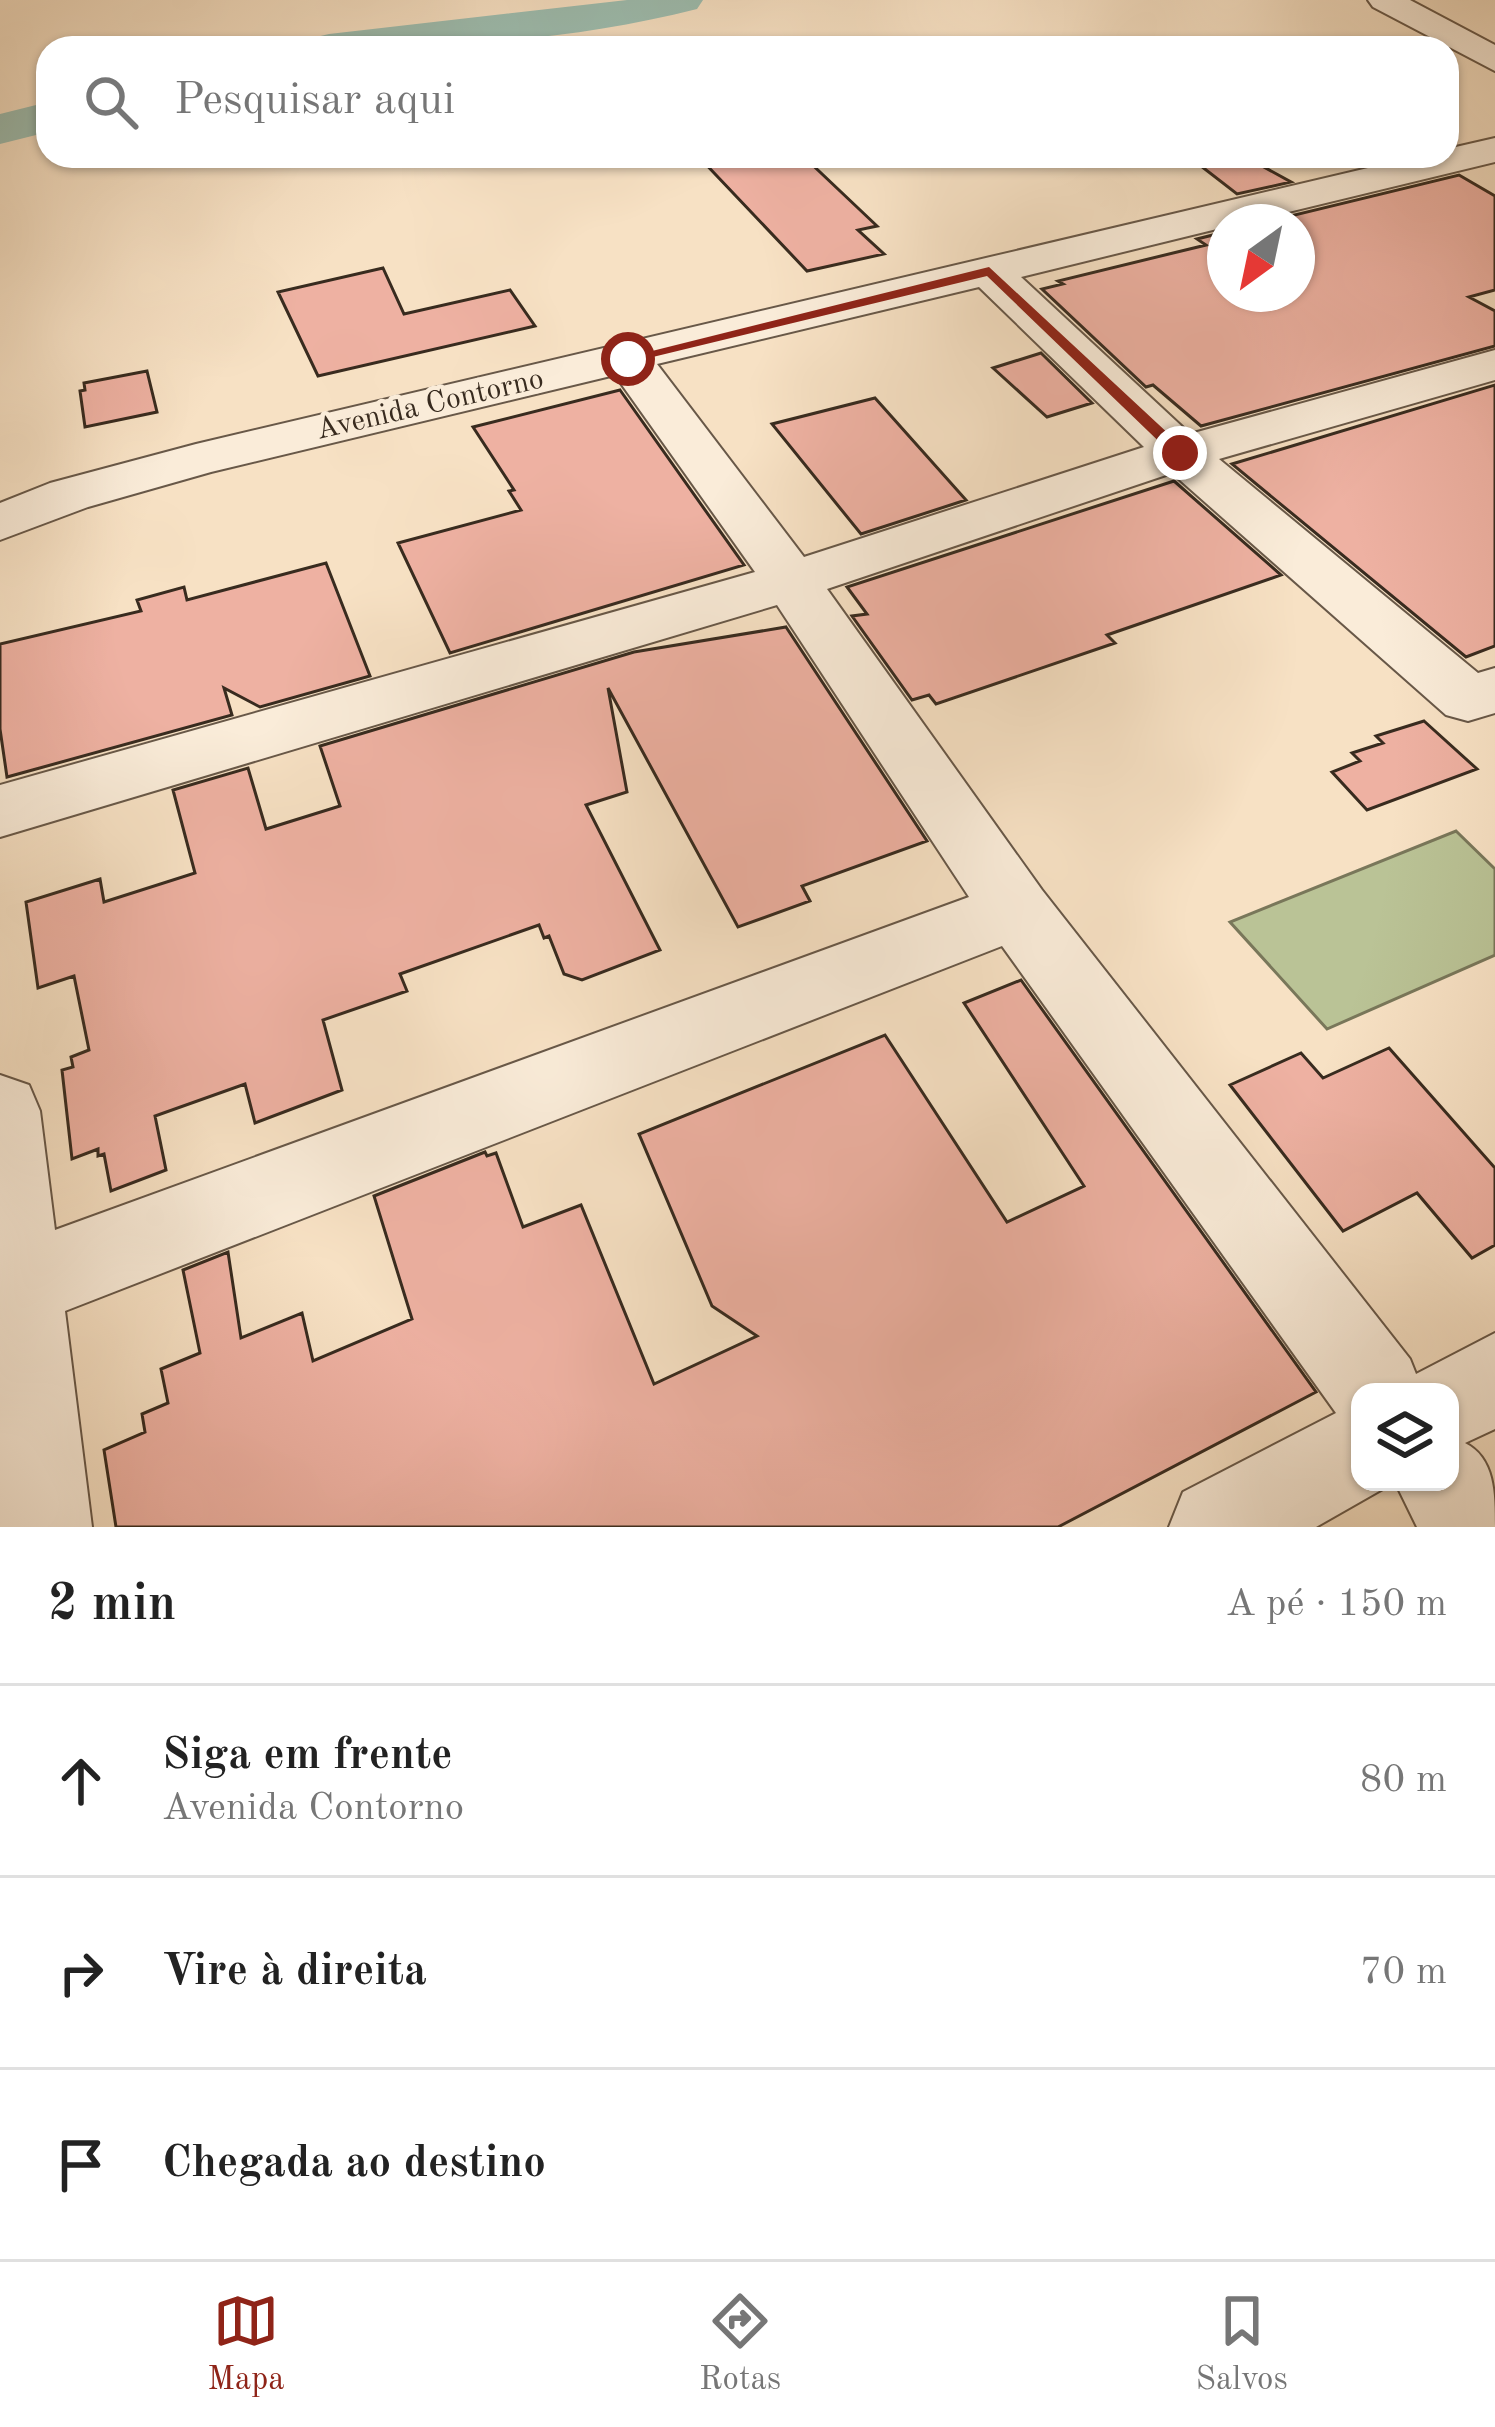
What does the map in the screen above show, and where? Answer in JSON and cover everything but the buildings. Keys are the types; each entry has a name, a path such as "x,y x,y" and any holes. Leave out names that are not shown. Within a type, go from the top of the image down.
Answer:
{"street":[{"path":"1385,0 1451,36"},
{"path":"1459,40 1495,60"},
{"name":"Avenida Contorno","path":"1459,159 1495,150"},
{"name":"Avenida Contorno","path":"0,523 69,495 196,460 1420,168"},
{"path":"989,272 1180,453 1486,703"},
{"path":"628,359 791,581 1016,910 1370,1383"},
{"path":"0,811 791,581 1180,453 1495,365"},
{"path":"8,1290 1016,910"},
{"path":"0,1111 8,1290 43,1527"},
{"path":"1459,1398 1495,1379"},
{"path":"1218,1527 1351,1456"},
{"path":"1450,1491 1476,1527"}],"green space":[{"path":"1456,831 1495,869 1495,955 1327,1029 1230,922"}],"waterway":[{"path":"435,36 621,15 681,0"},
{"path":"0,129 36,120"}],"route":[{"path":"628,359 989,272 1180,453"}]}
